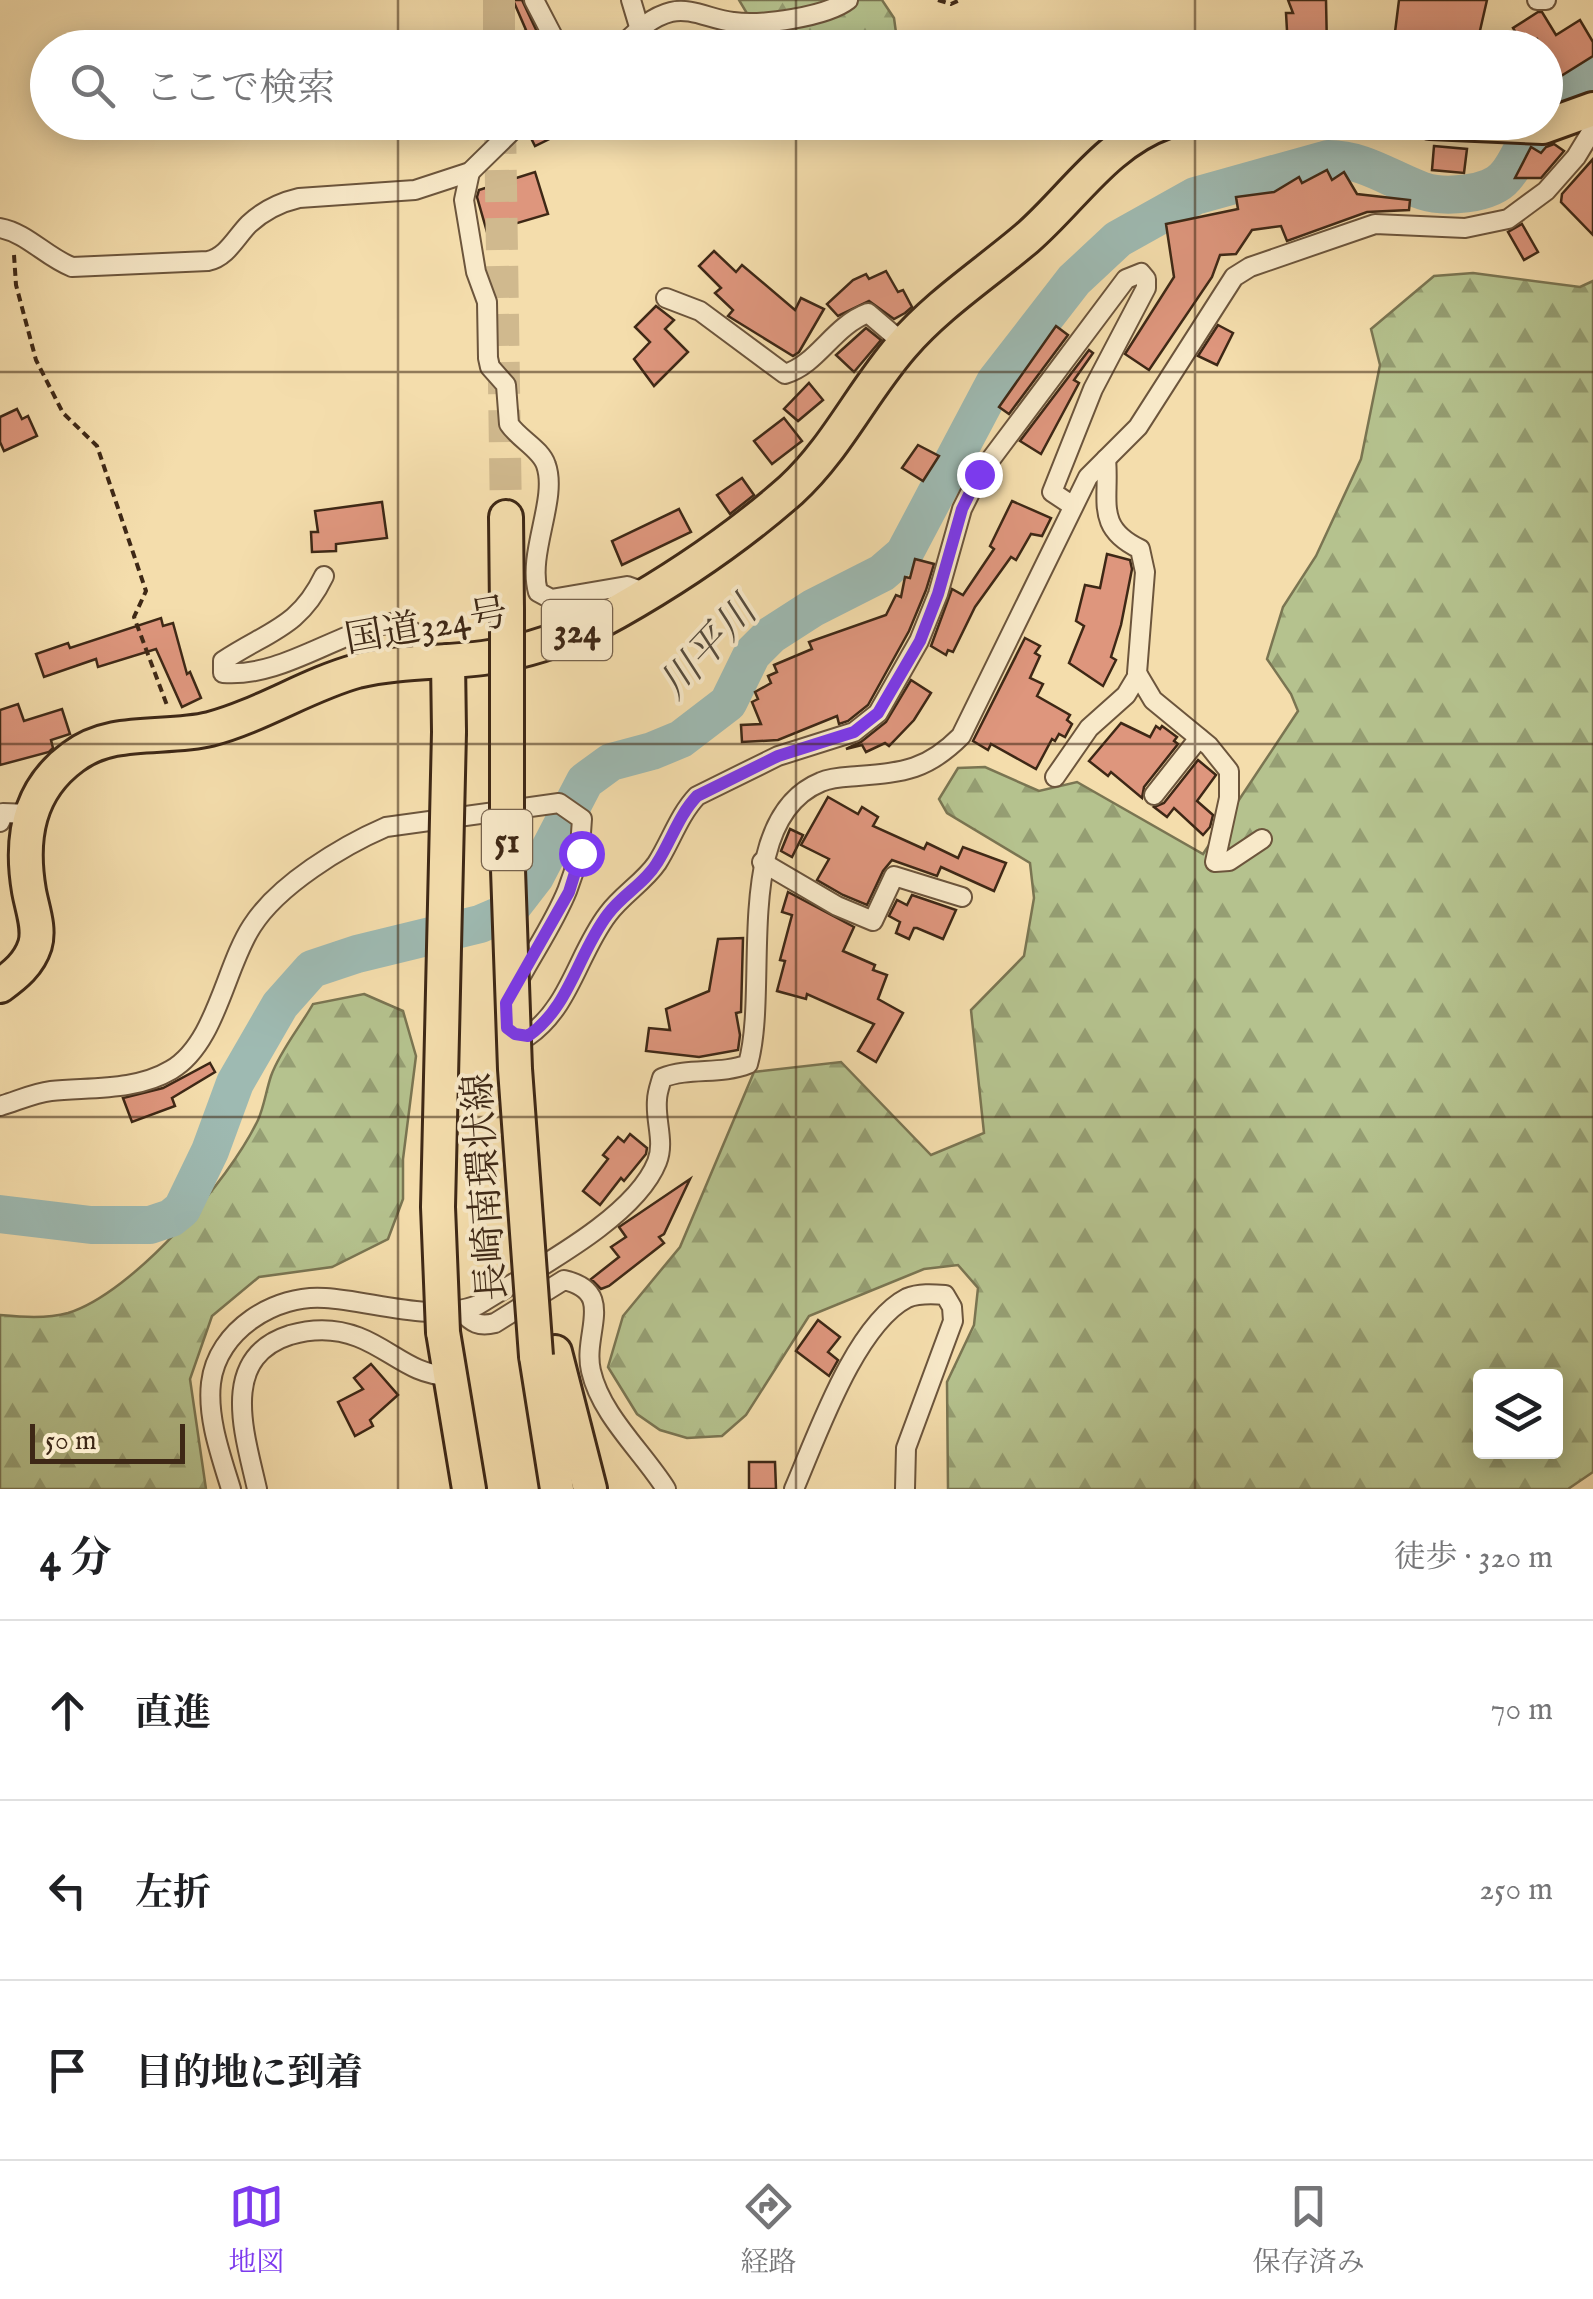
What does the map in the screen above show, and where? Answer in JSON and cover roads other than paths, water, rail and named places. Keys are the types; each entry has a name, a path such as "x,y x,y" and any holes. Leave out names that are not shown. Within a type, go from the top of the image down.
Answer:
{"highway":[{"path":"1563,120 1593,109"},
{"name":"国道324号","path":"0,986 29,959 37,933 26,857 8,814 74,756 106,740 209,729 354,672 487,658 550,642 614,614 792,488 833,443 904,344 1032,234 1085,176 1133,140"},
{"name":"長崎南環状線","path":"506,517 507,841 515,1070 545,1354"},
{"path":"438,662 449,732 438,1208 452,1322 449,1376 466,1452 469,1489"},
{"name":"51","path":"545,1354 540,1393 554,1489"},
{"name":"51","path":"545,1354 590,1489"}],"street":[{"path":"534,0 549,30"},
{"path":"630,0 640,30 651,20 673,12 744,23 788,19 836,8 848,0"},
{"path":"1537,0 1546,0"},
{"path":"452,1322 577,1243 631,1198 659,1159 656,1102 662,1078 675,1072 748,1064 755,1026 762,862 782,817 801,793 823,780 920,768 941,757 961,736 1088,477 1138,427 1234,277 1250,266 1375,224 1465,228 1508,219 1546,191 1576,158 1593,128"},
{"path":"0,228 16,232 55,260 80,268 208,262 218,259 251,222 284,202 416,190 470,172 503,140"},
{"path":"470,172 464,200 476,272 487,302 490,366 506,385 509,424 546,462 548,482 535,582 538,592 551,600 627,586 647,593"},
{"path":"0,1106 47,1092 139,1082 172,1070 192,1051 223,996 236,956 254,922 314,867 362,837 386,827 559,804 582,819 581,853 569,892 506,1003 505,1013 507,1028 515,1034 528,1036 544,1025 558,1008 608,914 656,866 697,796 778,756 854,732 878,713 920,641 962,509 979,474 1126,280 1141,273 1146,288 1092,389 1052,492 1073,506"},
{"path":"666,298 700,310 780,372 793,372 802,366 842,326 868,313 904,344"},
{"path":"1055,778 1088,728 1126,696 1138,675 1145,572 1140,550 1122,541 1107,515 1106,459"},
{"path":"324,576 312,602 269,636 224,660 224,672 241,674 321,650 385,623 400,622 419,636 438,662"},
{"path":"1138,675 1153,700 1222,759 1230,778 1215,862 1230,861 1262,839"},
{"path":"1154,795 1198,738"},
{"path":"762,862 837,906 873,921 894,876 962,897"},
{"path":"230,1489 216,1437 211,1383 230,1339 260,1313 299,1298 312,1298 413,1310 452,1322 484,1326 495,1324 564,1280 579,1283 590,1292 596,1306 588,1350 602,1403 666,1489"},
{"path":"794,1489 843,1378 884,1314 910,1296 946,1295 953,1321 906,1448 904,1489"},
{"path":"257,1489 242,1418 242,1384 262,1350 274,1340 308,1330 338,1329 364,1339 427,1375 449,1376"}],"waterway":[{"name":"川平川","path":"1563,94 1593,77"},
{"name":"川平川","path":"0,1214 91,1225 150,1225 171,1218 182,1209 210,1151 235,1083 280,1005 312,969 480,924 508,912 535,877 585,781 611,762 681,739 728,703 752,654 771,635 813,608 882,573 904,554 995,382 1074,280 1118,239 1195,196 1328,159 1365,166 1432,193 1478,191 1505,177 1527,140"}],"tunnel":[{"path":"499,0 499,30"},
{"path":"500,140 506,517"}]}
